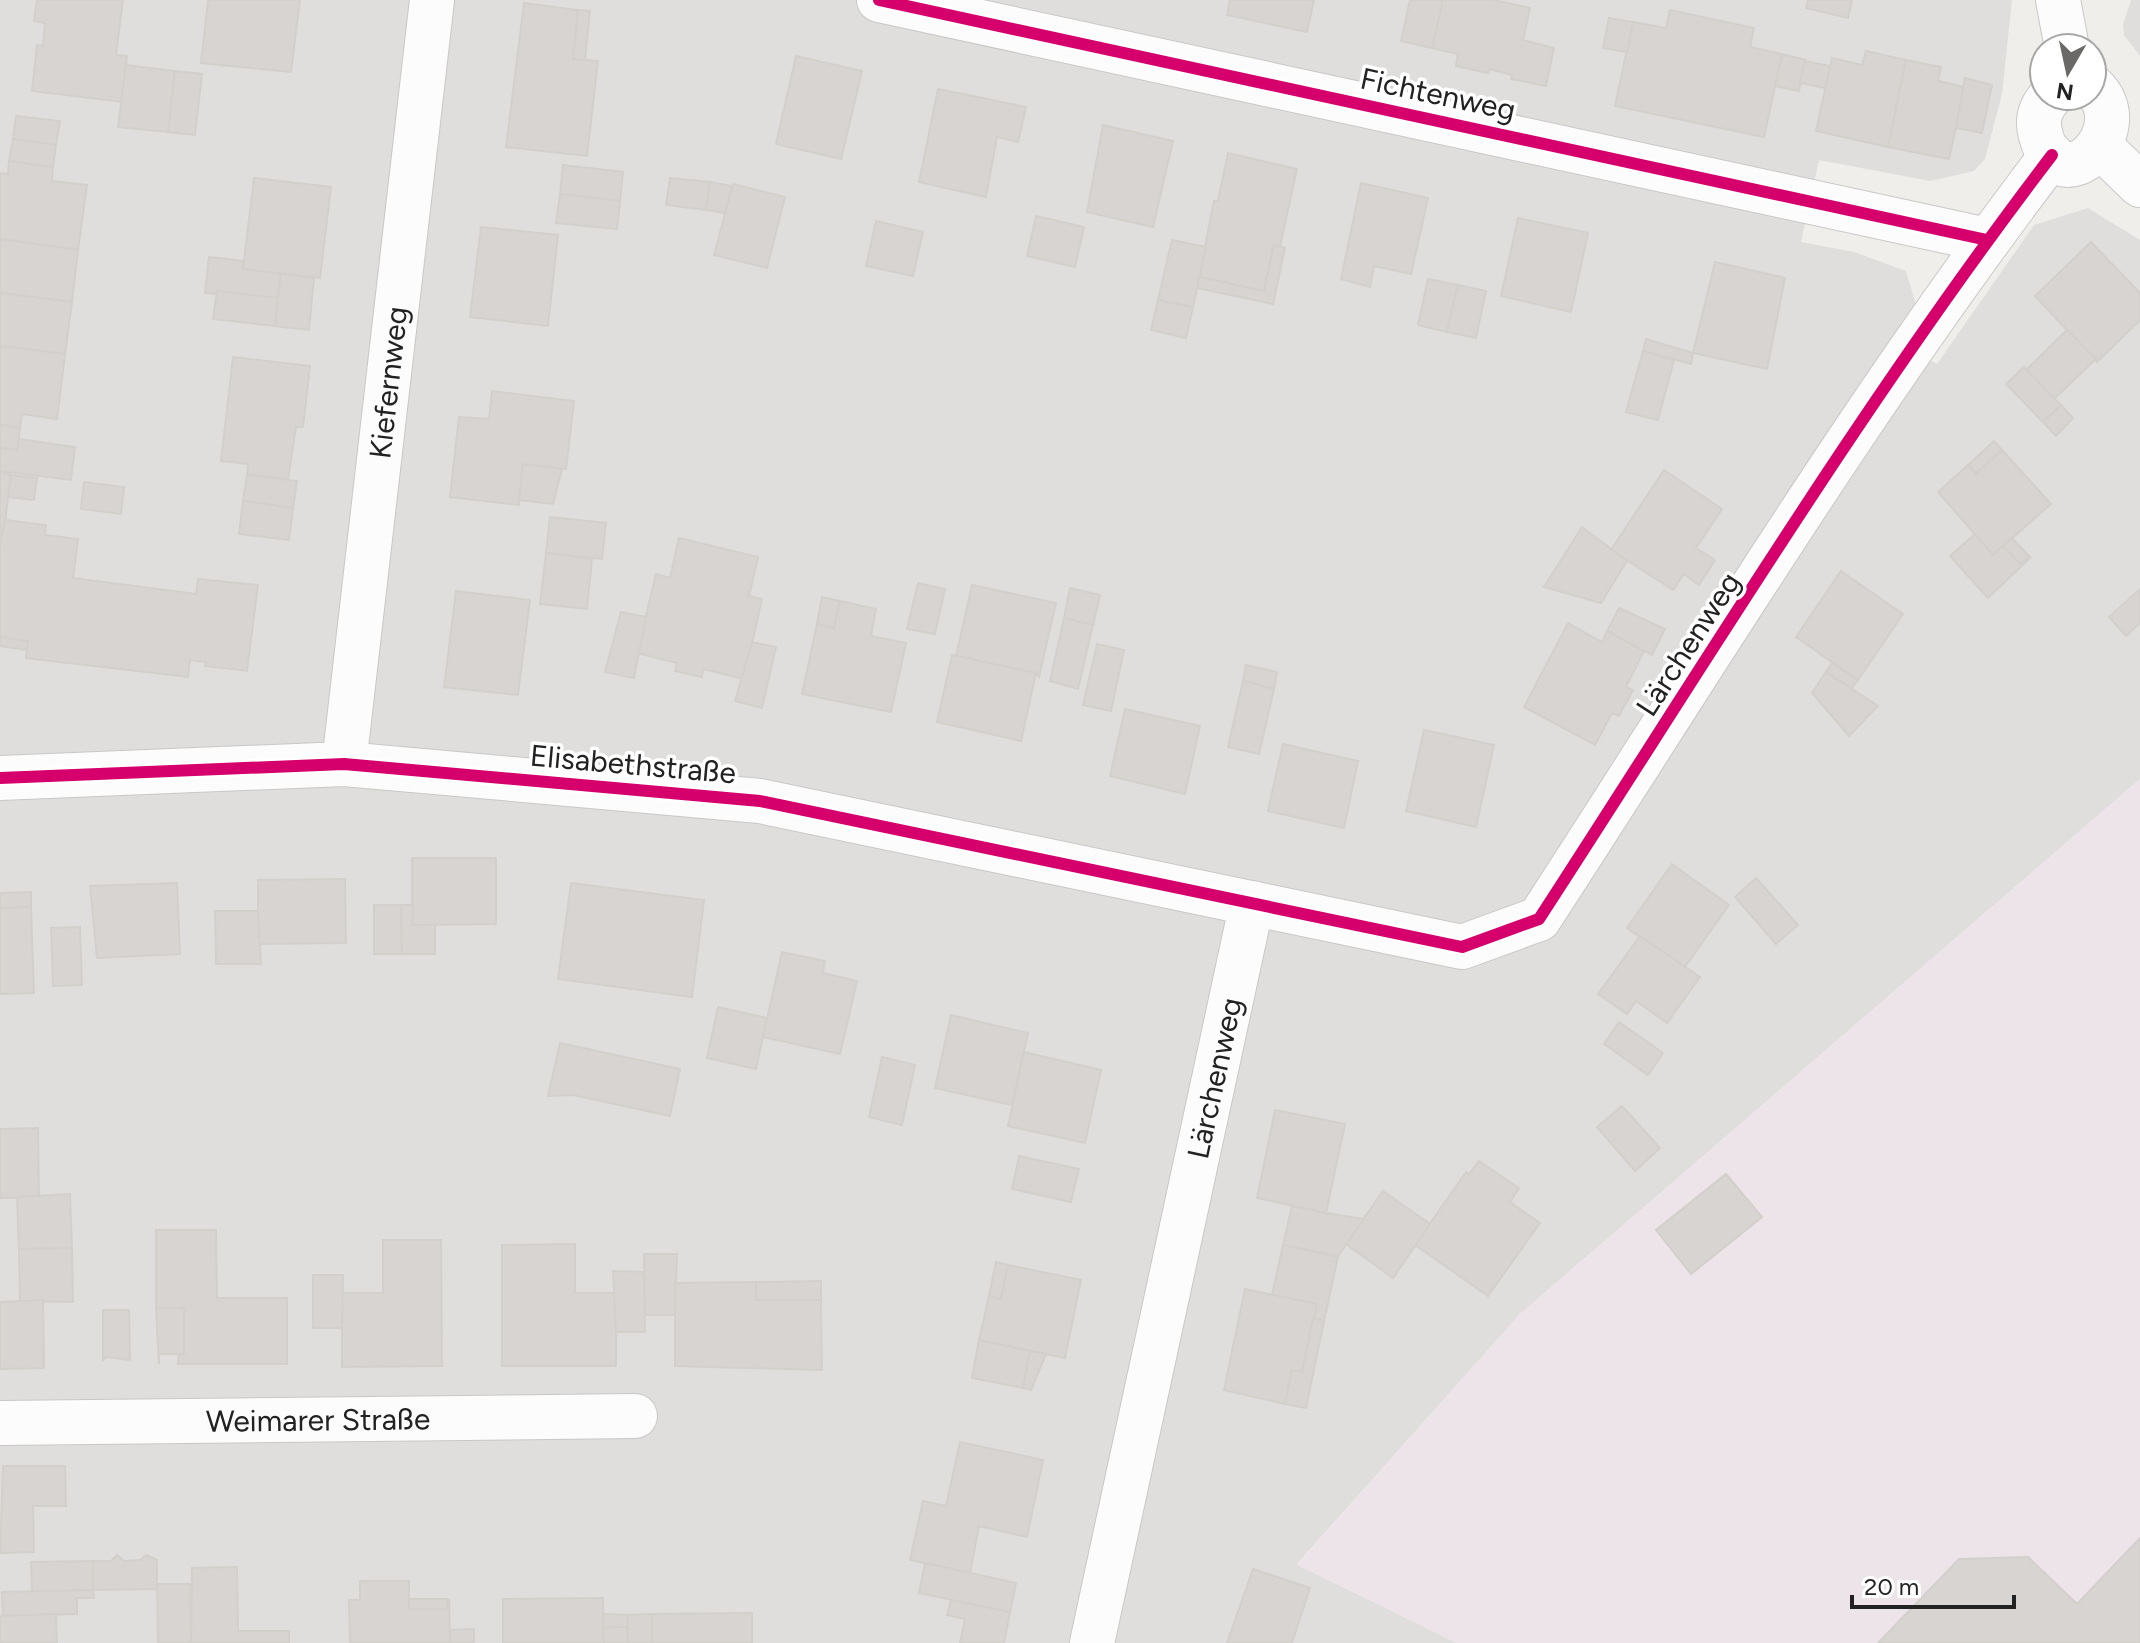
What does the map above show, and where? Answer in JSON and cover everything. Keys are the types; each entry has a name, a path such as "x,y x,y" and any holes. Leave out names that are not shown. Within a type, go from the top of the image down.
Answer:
{"street":[{"name":"Kiefernweg","path":"344,764 432,0"},
{"name":"Fichtenweg","path":"879,0 1987,240"},
{"path":"2058,0 2064,32"},
{"path":"2041,112 2038,122 2041,140 2052,155 2080,165 2095,162 2107,153 2118,137 2119,117 2108,97"},
{"path":"2107,153 2140,185"},
{"name":"Lärchenweg","path":"1092,1643 1252,903 1462,947 1539,919 1865,419 1987,240 2052,155"},
{"name":"Elisabethstraße","path":"0,778 344,764 760,801 1252,903"},
{"name":"Weimarer Straße","path":"0,1423 635,1416"}],"shaded area":[{"path":"0,0 2012,0 2002,94 1985,159 1974,171 1930,181 1819,160 1801,242 1854,252 1906,271 1916,305 1897,342 1937,364 2034,225 2088,208 2140,240 2140,779 1520,1314 1297,1564 1457,1643 0,1643"},
{"path":"2131,0 2140,0 2140,56 2124,35 2123,25"},
{"path":"2140,779 2140,1643 1457,1643 1297,1565 1520,1314"}],"building":[{"path":"37,0 123,0 116,55 127,56 122,102 32,91 37,45 43,46 45,23 34,21"},
{"path":"208,0 300,0 291,72 201,63"},
{"path":"1230,0 1314,0 1307,32 1227,15"},
{"path":"1410,0 1443,0 1432,48 1401,41"},
{"path":"1443,0 1494,0 1530,8 1523,40 1554,48 1546,86 1511,79 1512,75 1489,69 1488,73 1456,66 1458,54 1432,48"},
{"path":"1808,0 1852,0 1848,18 1806,8"},
{"path":"524,3 578,10 573,59 598,61 587,156 506,147"},
{"path":"578,10 590,11 585,60 573,59"},
{"path":"1670,10 1754,28 1750,47 1782,54 1764,137 1615,106 1633,22 1666,28"},
{"path":"1609,18 1633,22 1627,52 1603,48"},
{"path":"1866,51 1906,60 1888,147 1816,131 1832,58 1862,65"},
{"path":"1782,54 1806,60 1799,91 1775,86"},
{"path":"796,56 862,71 841,159 776,144"},
{"path":"1906,60 1941,67 1938,81 1965,87 1949,159 1888,147"},
{"path":"1805,61 1830,66 1825,88 1800,83"},
{"path":"126,65 175,71 168,132 118,127"},
{"path":"175,71 202,74 195,135 168,132"},
{"path":"1965,78 1992,85 1982,133 1956,128"},
{"path":"938,89 1026,107 1018,142 997,137 986,197 919,182"},
{"path":"16,116 60,121 56,145 13,139"},
{"path":"1103,125 1173,141 1153,227 1087,212"},
{"path":"13,139 56,145 53,167 9,161"},
{"path":"1228,153 1297,169 1280,246 1273,247 1264,291 1199,277 1214,201 1218,201"},
{"path":"9,161 53,167 52,181 87,185 78,250 0,239 0,173 8,174"},
{"path":"563,165 623,172 620,201 560,194"},
{"path":"254,178 331,187 320,278 243,269"},
{"path":"670,178 710,182 706,210 666,205"},
{"path":"710,182 732,186 725,213 706,210"},
{"path":"1361,183 1428,198 1411,274 1374,266 1370,287 1341,279"},
{"path":"733,184 785,197 767,268 714,255"},
{"path":"560,194 620,201 617,229 556,223"},
{"path":"1036,216 1084,227 1075,267 1027,256"},
{"path":"1518,218 1588,233 1571,312 1501,296"},
{"path":"876,221 923,232 913,276 866,266"},
{"path":"481,227 558,235 548,326 470,317"},
{"path":"0,239 78,250 72,302 0,293"},
{"path":"1172,240 1206,247 1193,307 1158,300"},
{"path":"2091,242 2140,293 2140,320 2097,362 2035,296"},
{"path":"1274,245 1285,248 1273,304 1197,288 1199,277 1264,291"},
{"path":"209,257 243,261 243,269 281,274 278,298 205,293"},
{"path":"1715,262 1785,278 1767,369 1693,353"},
{"path":"281,274 314,278 309,330 275,326"},
{"path":"1428,279 1458,285 1447,332 1418,325"},
{"path":"1458,285 1486,291 1476,338 1447,332"},
{"path":"217,291 278,298 275,326 213,319"},
{"path":"0,293 72,302 65,354 0,346"},
{"path":"1158,300 1193,307 1186,338 1151,330"},
{"path":"2067,330 2096,359 2054,399 2026,370"},
{"path":"1646,339 1693,353 1691,364 1643,351"},
{"path":"0,346 65,354 57,419 22,414 20,428 0,425"},
{"path":"1643,351 1674,360 1658,420 1626,412"},
{"path":"233,357 310,366 303,427 296,427 288,479 247,475 248,464 221,461"},
{"path":"2024,367 2061,405 2043,422 2006,384"},
{"path":"492,391 574,401 566,469 523,464 519,505 450,497 459,417 489,419"},
{"path":"2061,405 2073,418 2056,436 2043,422"},
{"path":"0,425 20,428 17,450 0,448"},
{"path":"19,439 75,447 71,480 0,471 0,448 17,450"},
{"path":"1994,441 2002,450 1976,474 1968,465"},
{"path":"2002,450 2051,504 1993,555 1938,492 1968,465 1976,474"},
{"path":"523,464 562,469 553,504 519,500"},
{"path":"1664,470 1722,509 1696,548 1715,560 1699,585 1684,574 1673,590 1611,550"},
{"path":"0,471 11,475 2,545 0,545"},
{"path":"11,475 37,478 34,500 8,497"},
{"path":"247,475 297,481 293,508 243,501"},
{"path":"84,482 124,487 121,514 81,509"},
{"path":"243,501 293,508 289,540 239,534"},
{"path":"550,517 606,523 602,559 546,553"},
{"path":"5,520 46,525 45,535 78,539 73,578 196,594 198,579 258,585 247,671 205,666 206,662 190,660 188,677 26,658 28,641 0,637 0,545"},
{"path":"1582,527 1627,561 1601,603 1544,587"},
{"path":"1975,534 1993,555 2003,546 2021,564 2031,557 1988,598 1950,556"},
{"path":"679,538 758,557 749,596 762,599 744,679 703,669 702,677 675,671 677,663 637,653 656,574 670,578"},
{"path":"2012,538 2029,556 2021,564 2003,546"},
{"path":"546,553 592,559 587,609 540,604"},
{"path":"1841,571 1903,614 1858,680 1796,637"},
{"path":"918,583 945,589 935,634 907,629"},
{"path":"972,585 1056,603 1039,677 1036,673 956,656"},
{"path":"1070,588 1100,595 1093,625 1064,618"},
{"path":"2140,589 2140,623 2126,636 2109,617"},
{"path":"456,591 530,600 518,695 444,687"},
{"path":"822,597 840,601 834,628 817,624"},
{"path":"840,601 876,609 871,636 906,643 891,712 802,694 817,624 834,628"},
{"path":"1619,608 1665,629 1652,655 1607,631"},
{"path":"621,612 646,617 634,678 605,672"},
{"path":"1064,618 1093,625 1078,689 1050,681"},
{"path":"1568,623 1602,642 1607,631 1644,651 1626,687 1633,690 1619,716 1612,713 1595,745 1524,707"},
{"path":"0,637 28,641 27,650 0,646"},
{"path":"752,642 776,647 762,708 735,701"},
{"path":"1097,644 1124,650 1111,711 1083,705"},
{"path":"952,655 1036,673 1021,741 937,722"},
{"path":"1832,663 1858,680 1852,688 1826,672"},
{"path":"1246,665 1277,672 1274,689 1243,681"},
{"path":"1826,672 1878,706 1849,736 1812,693"},
{"path":"1243,681 1274,689 1259,754 1228,747"},
{"path":"1125,709 1200,726 1185,794 1110,776"},
{"path":"1424,730 1494,745 1476,827 1406,811"},
{"path":"1283,744 1358,761 1344,828 1268,811"},
{"path":"412,858 496,858 496,924 412,925"},
{"path":"1672,864 1729,905 1684,968 1627,928"},
{"path":"1756,878 1798,925 1776,944 1735,897"},
{"path":"345,879 346,943 258,944 258,880"},
{"path":"177,883 180,954 97,958 90,886"},
{"path":"571,883 704,900 692,997 558,979"},
{"path":"31,892 31,907 0,908 0,893"},
{"path":"374,905 401,905 402,954 374,954"},
{"path":"401,905 413,905 412,925 435,925 435,954 402,954"},
{"path":"31,907 34,993 0,994 0,908"},
{"path":"215,911 258,911 261,964 216,964"},
{"path":"80,927 82,985 53,986 51,928"},
{"path":"1640,936 1700,977 1667,1023 1636,1001 1627,1014 1598,994"},
{"path":"782,952 825,961 823,973 857,981 840,1054 763,1037"},
{"path":"718,1007 767,1018 756,1069 707,1058"},
{"path":"951,1015 1028,1033 1012,1105 935,1088"},
{"path":"1619,1022 1663,1053 1648,1075 1604,1044"},
{"path":"560,1043 680,1069 670,1116 573,1095 548,1096"},
{"path":"1024,1052 1101,1070 1085,1143 1008,1126"},
{"path":"882,1057 915,1065 902,1125 869,1117"},
{"path":"1622,1106 1660,1148 1635,1171 1597,1127"},
{"path":"1275,1110 1345,1124 1326,1213 1257,1198"},
{"path":"38,1128 39,1197 0,1198 0,1129"},
{"path":"1019,1156 1079,1169 1071,1202 1012,1189"},
{"path":"1479,1161 1519,1188 1510,1202 1540,1223 1488,1296 1415,1245 1466,1172 1469,1174"},
{"path":"1726,1174 1762,1217 1691,1274 1656,1230"},
{"path":"1383,1191 1430,1224 1393,1278 1346,1244"},
{"path":"70,1194 72,1248 19,1249 17,1197"},
{"path":"1292,1206 1364,1219 1338,1256 1283,1245"},
{"path":"156,1230 216,1230 217,1298 287,1298 287,1364 178,1364 179,1354 184,1354 184,1308 156,1308"},
{"path":"383,1240 441,1240 442,1366 342,1367 342,1293 383,1293"},
{"path":"575,1244 575,1293 616,1293 616,1366 502,1366 502,1245"},
{"path":"1283,1245 1338,1257 1324,1321 1313,1318 1317,1304 1272,1295"},
{"path":"72,1248 73,1302 20,1301 19,1249"},
{"path":"644,1254 677,1254 675,1315 645,1315"},
{"path":"996,1262 1008,1265 1001,1299 989,1296"},
{"path":"1008,1265 1081,1280 1065,1358 979,1340 989,1296 1001,1299"},
{"path":"613,1271 644,1272 645,1332 616,1332"},
{"path":"313,1275 343,1275 342,1328 313,1328"},
{"path":"821,1281 821,1300 756,1300 756,1282"},
{"path":"756,1282 756,1300 821,1300 822,1370 675,1366 675,1283"},
{"path":"1245,1289 1317,1304 1302,1372 1292,1370 1285,1404 1224,1390"},
{"path":"43,1300 44,1368 0,1369 0,1302"},
{"path":"156,1308 184,1308 184,1354 159,1354 159,1364"},
{"path":"103,1310 129,1310 130,1360 106,1357 103,1360"},
{"path":"1313,1318 1324,1321 1306,1408 1285,1404 1292,1370 1302,1372"},
{"path":"979,1340 1030,1351 1023,1388 972,1378"},
{"path":"1030,1351 1046,1354 1031,1390 1023,1388"},
{"path":"960,1442 1043,1460 1027,1537 979,1526 970,1573 910,1560 923,1501 946,1506"},
{"path":"3,1466 65,1466 66,1506 33,1506 34,1552 0,1553"},
{"path":"2140,1538 2140,1643 1878,1643 1959,1559 2028,1557 2077,1604"},
{"path":"117,1555 124,1561 140,1560 146,1555 157,1560 157,1589 93,1590 93,1561 111,1561"},
{"path":"93,1561 93,1590 32,1591 31,1562"},
{"path":"925,1563 1016,1583 1010,1612 919,1593"},
{"path":"237,1567 238,1631 289,1631 289,1643 191,1643 192,1568"},
{"path":"1253,1569 1310,1588 1292,1643 1227,1643"},
{"path":"360,1581 409,1581 409,1609 447,1609 449,1599 450,1643 350,1643 349,1600 360,1600"},
{"path":"157,1584 190,1584 191,1643 158,1643"},
{"path":"93,1590 94,1598 77,1598 77,1614 3,1616 2,1592"},
{"path":"603,1598 604,1643 503,1643 503,1599"},
{"path":"409,1599 447,1599 447,1609 409,1609"},
{"path":"951,1600 1010,1612 1004,1643 960,1643 965,1619 947,1615"},
{"path":"752,1613 752,1643 652,1643 652,1614"},
{"path":"56,1614 57,1643 0,1643 0,1616"},
{"path":"603,1614 628,1615 627,1627 603,1628"},
{"path":"652,1614 652,1643 628,1643 628,1615"},
{"path":"627,1627 628,1643 604,1643 603,1628"},
{"path":"474,1629 474,1643 450,1643 450,1630"}],"cycle path":[{"path":"879,0 1987,240"},
{"path":"0,778 344,764 760,801 1462,947 1539,919 1852,436 1983,247 2052,155"}]}
